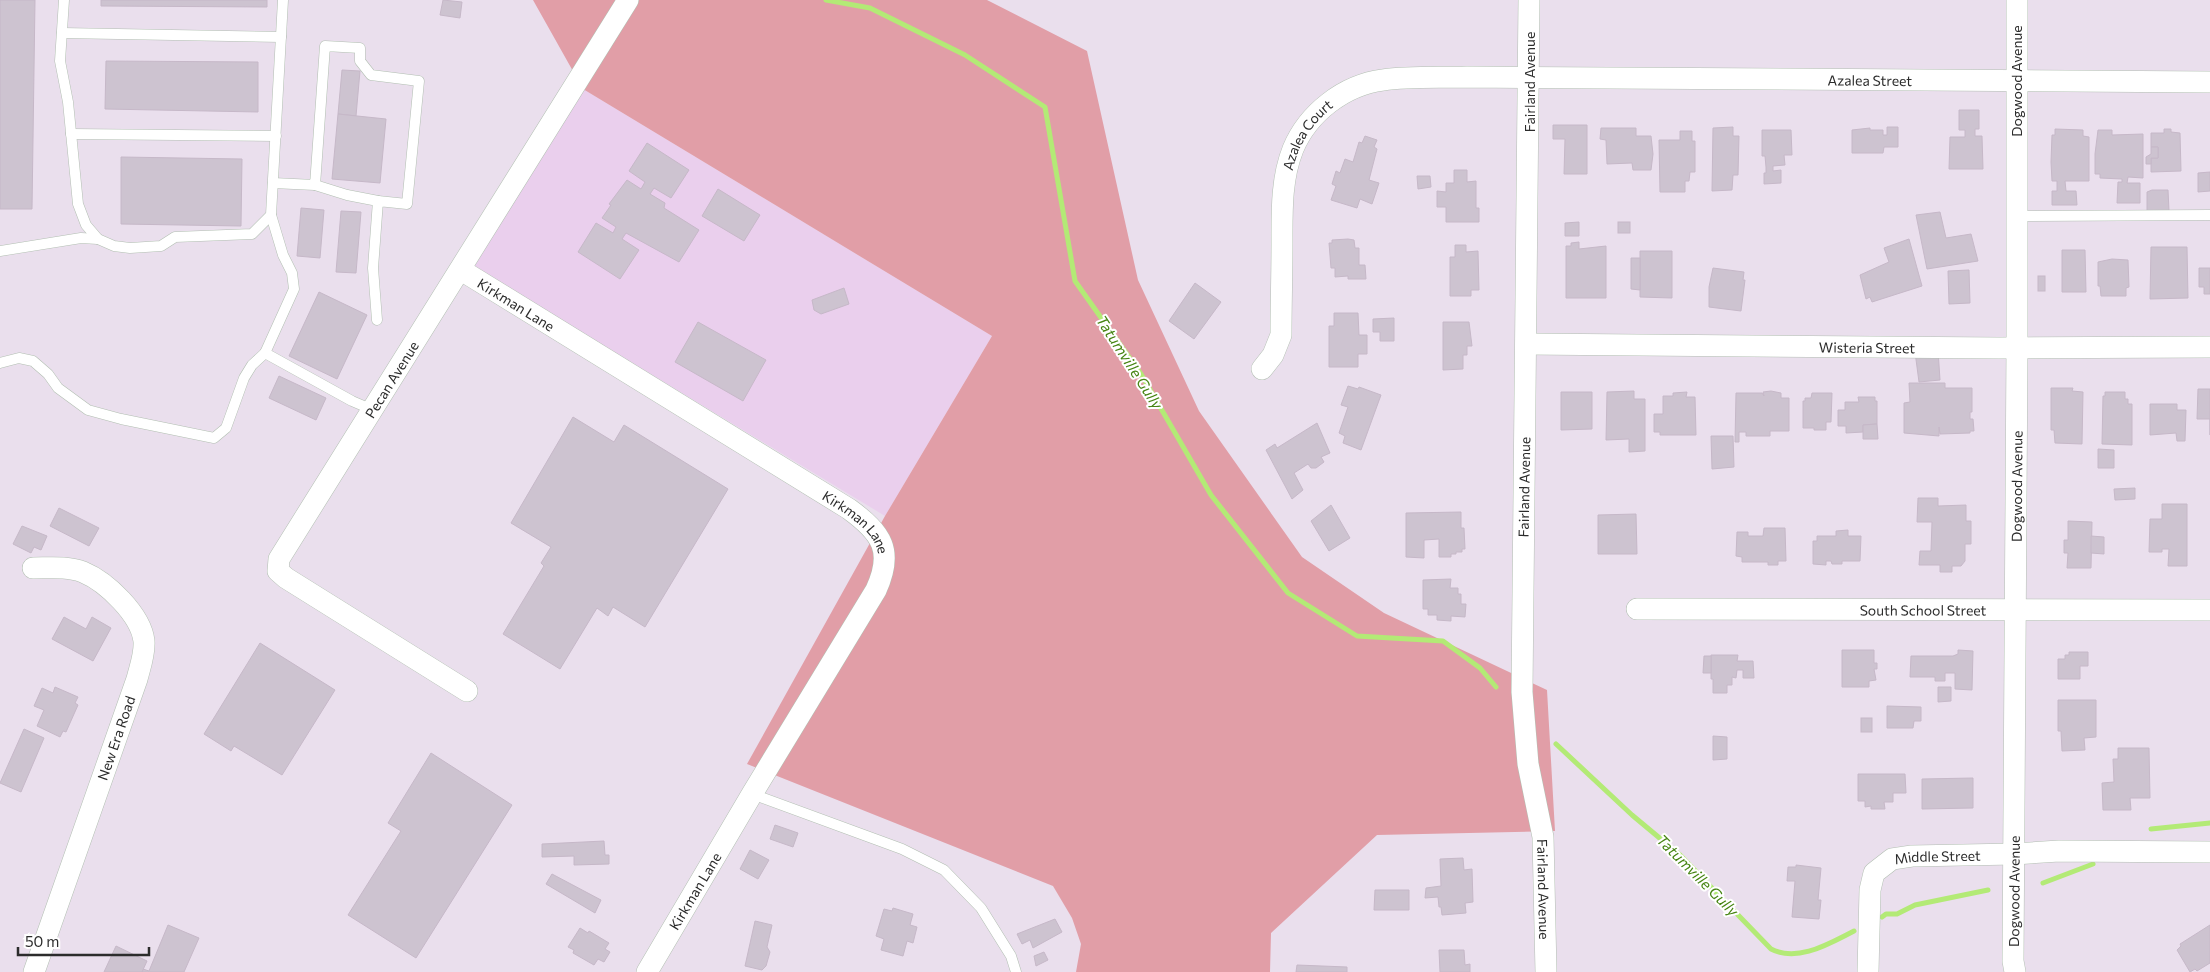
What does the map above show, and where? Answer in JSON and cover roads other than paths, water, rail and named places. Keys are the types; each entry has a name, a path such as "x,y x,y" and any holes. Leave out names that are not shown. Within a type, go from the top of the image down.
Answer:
{"street":[{"name":"Pecan Avenue","path":"467,691 286,578 278,571 279,559 628,0"},
{"name":"Fairland Avenue","path":"1529,0 1530,78 1522,692 1528,764 1543,837 1546,972"},
{"name":"Dogwood Avenue","path":"2015,972 2013,962 2017,346 2016,0"},
{"name":"Azalea Street","path":"1530,78 2210,82"},
{"name":"Azalea Court","path":"1262,369 1273,355 1281,335 1282,200 1287,170 1293,149 1314,118 1327,104 1344,92 1383,80 1530,78"},
{"name":"Kirkman Lane","path":"461,270 849,509 864,520 879,536 884,545 885,566 876,590 647,972"},
{"name":"Wisteria Street","path":"1526,344 2210,346"},
{"name":"New Era Road","path":"33,568 62,568 82,572 105,586 127,607 139,622 144,642 143,659 137,678 34,972"},
{"name":"South School Street","path":"1637,609 2014,608 2210,610"},
{"name":"Middle Street","path":"1868,972 1870,890 1874,873 1892,859 1912,856 2059,851 2210,852"}],"lane":[{"path":"64,0 60,61 68,102 78,204 86,225 98,239"},
{"path":"0,364 19,358 33,361 48,374 58,388 88,410 214,438 226,428 248,371 265,353 294,289 292,273 283,255 271,215 283,0"},
{"path":"62,33 281,38"},
{"path":"273,183 315,185 347,195 407,204 418,81 371,75 360,61 360,48 325,46 315,185"},
{"path":"71,134 276,136"},
{"path":"377,320 373,268 378,201"},
{"path":"2016,216 2210,214"},
{"path":"0,251 81,238 98,239 114,246 130,248 161,246 175,237 252,234 271,215"},
{"path":"265,353 352,401 373,410"},
{"path":"752,794 902,849 944,870 981,908 1011,956 1016,972"}],"waterway":[{"name":"Tatumville Gully","path":"826,0 870,8 965,55 1045,107 1075,281 1141,374 1211,495 1288,593 1357,636 1443,641 1480,668 1496,687"},
{"name":"Tatumville Gully","path":"1556,744 1632,815 1680,855 1771,949 1781,953 1803,953 1824,946 1854,931"},
{"name":"Tatumville Gully","path":"2151,829 2210,823"},
{"name":"Tatumville Gully","path":"2043,883 2093,864"},
{"name":"Tatumville Gully","path":"1882,917 1886,914 1897,914 1915,905 1988,890"}]}
